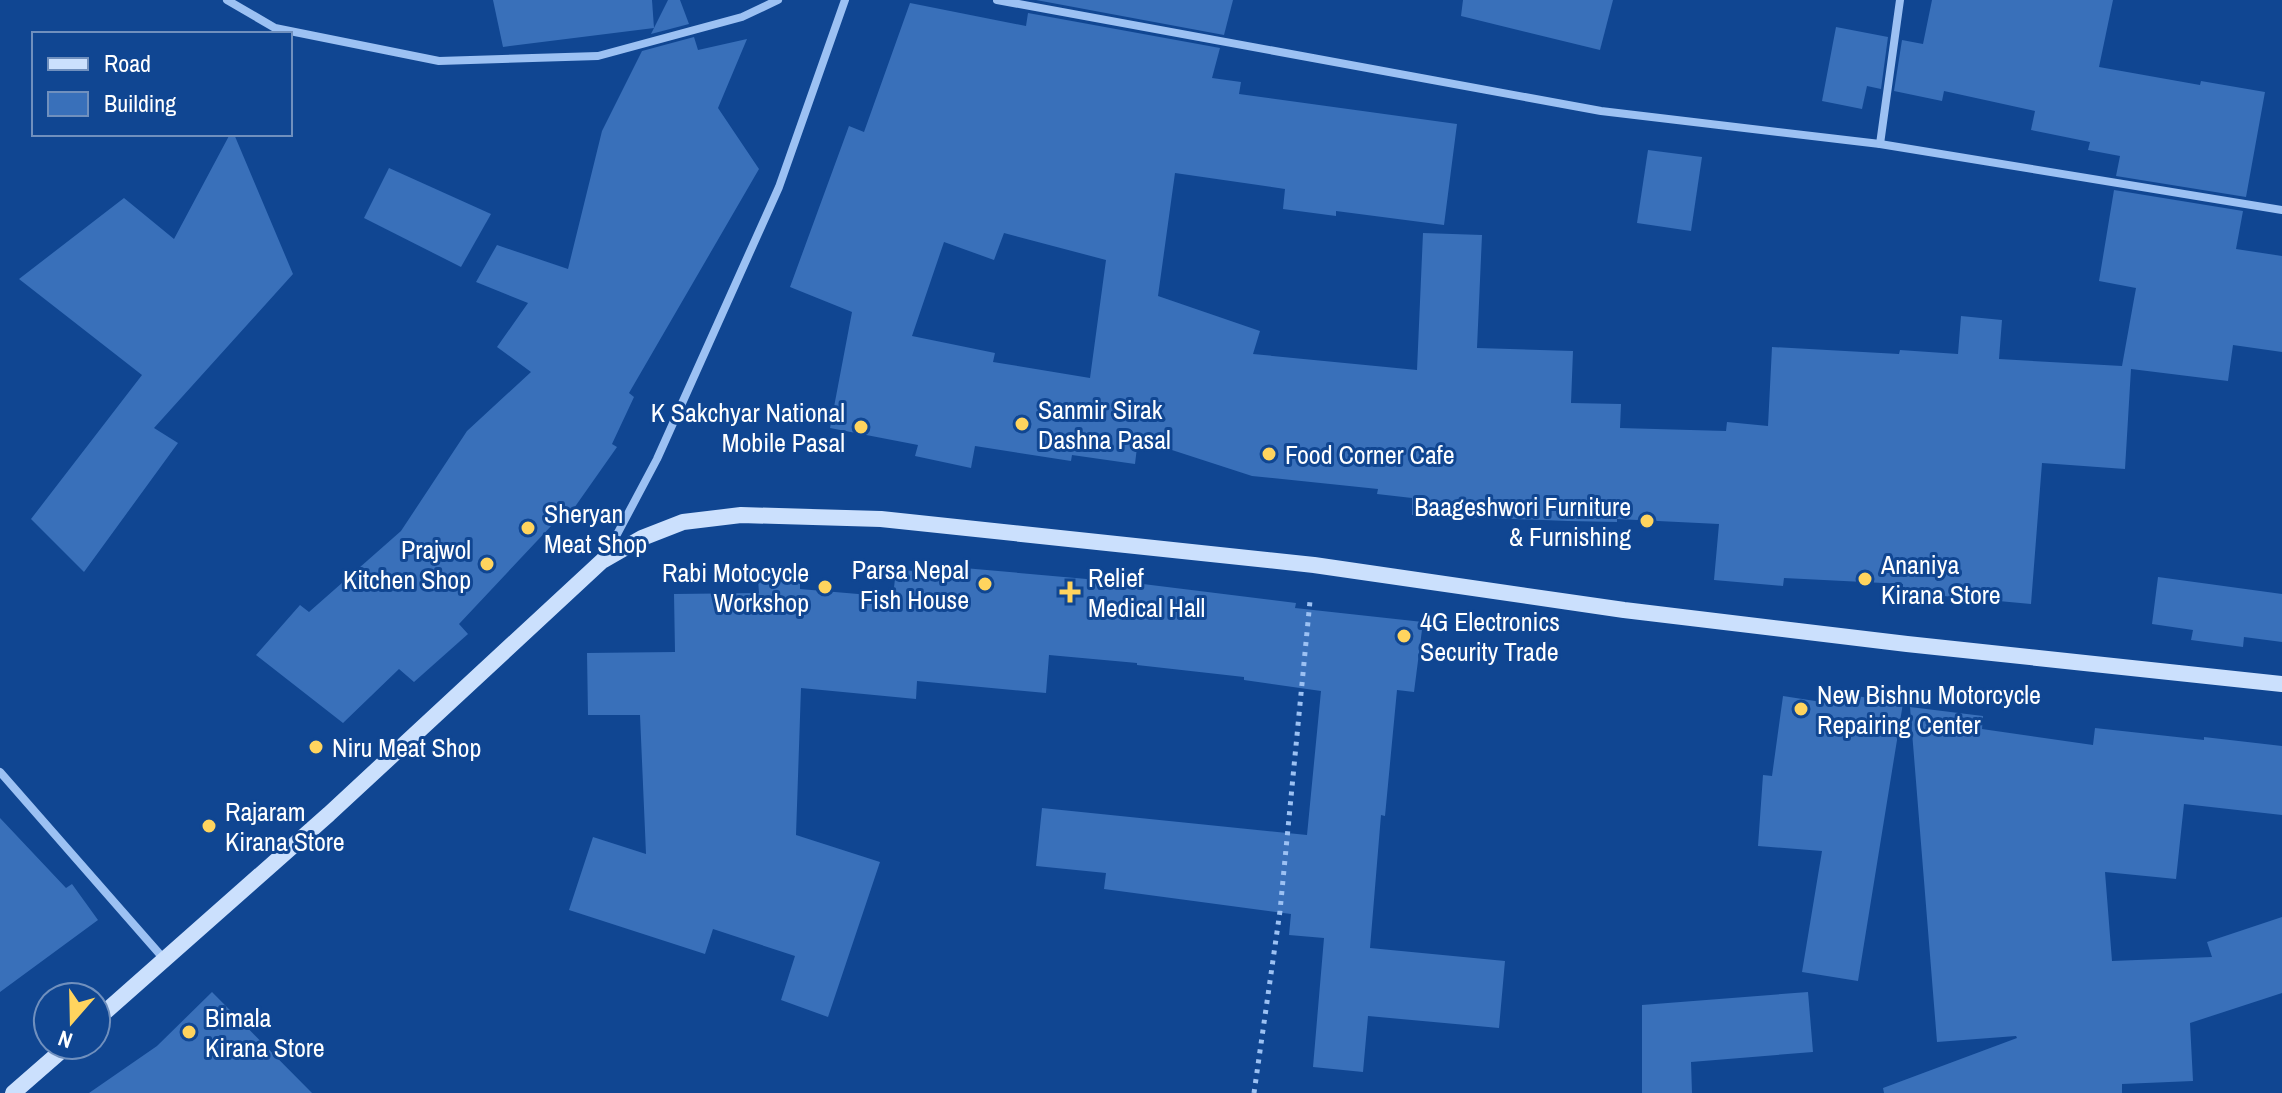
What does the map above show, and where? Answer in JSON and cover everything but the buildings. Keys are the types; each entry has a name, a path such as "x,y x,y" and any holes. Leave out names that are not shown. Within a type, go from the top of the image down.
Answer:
{"main road":[{"path":"112,1006 329,814 602,561 642,538 683,522 741,515 881,519 1314,565 1624,610 2282,684"},
{"path":"13,1093 50,1061"}],"street":[{"path":"227,0 275,28 439,61 598,56 742,17 778,0"},
{"path":"602,561 657,459 779,187 845,0"},
{"path":"997,0 1601,111 1880,144 2282,210"},
{"path":"1880,144 1900,0"},
{"path":"0,772 165,960"}],"path":[{"path":"1254,1093 1280,911 1314,565"}],"place":[{"name":"Sanmir Sirak Dashna Pasal","path":"1022,424"},
{"name":"K Sakchyar National Mobile Pasal","path":"861,427"},
{"name":"Food Corner Cafe","path":"1269,454"},
{"name":"Baageshwori Furniture & Furnishing","path":"1647,521"},
{"name":"Sheryan Meat Shop","path":"528,528"},
{"name":"Prajwol Kitchen Shop","path":"487,564"},
{"name":"Ananiya Kirana Store","path":"1865,579"},
{"name":"Parsa Nepal Fish House","path":"985,584"},
{"name":"Rabi Motocycle Workshop","path":"825,587"},
{"name":"Relief Medical Hall","path":"1070,592"},
{"name":"4G Electronics Security Trade","path":"1404,636"},
{"name":"New Bishnu Motorcycle Repairing Center","path":"1801,709"},
{"name":"Niru Meat Shop","path":"316,747"},
{"name":"Rajaram Kirana Store","path":"209,826"},
{"name":"Bimala Kirana Store","path":"189,1032"}]}
